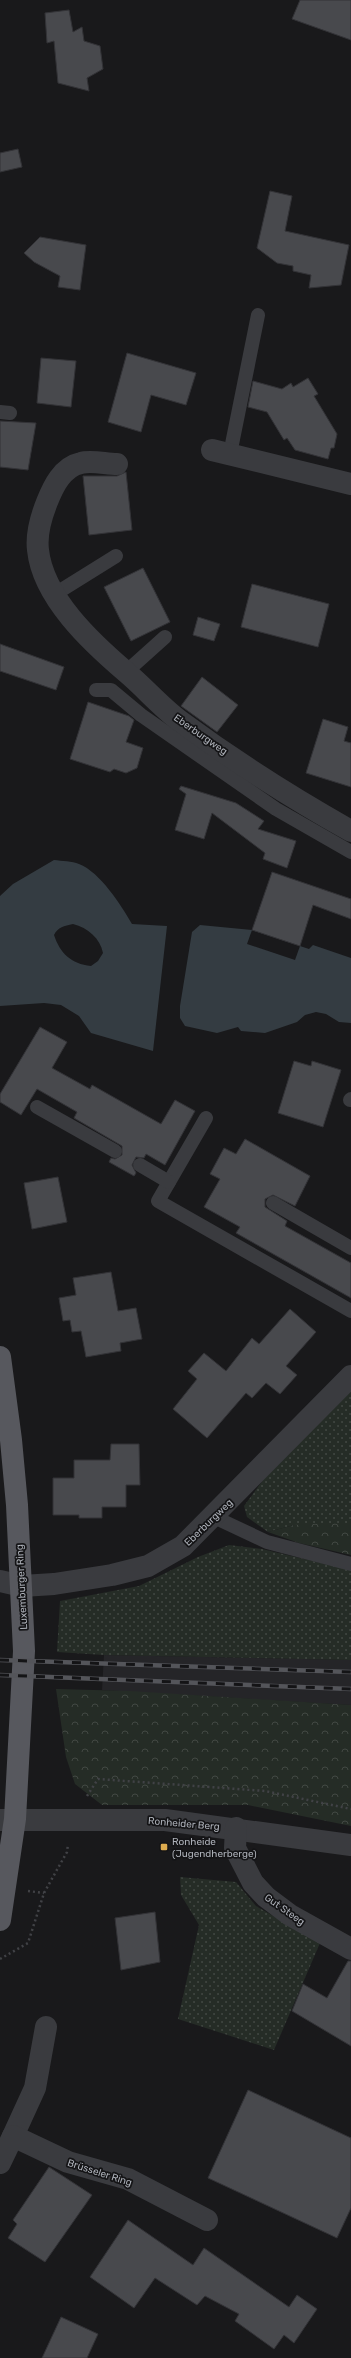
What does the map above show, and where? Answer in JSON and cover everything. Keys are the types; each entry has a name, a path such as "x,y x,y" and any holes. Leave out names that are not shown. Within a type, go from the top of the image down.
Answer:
{"main road":[{"name":"Luxemburger Ring","path":"0,1357 11,1440 22,1586 23,1658 7,1819"},
{"path":"0,1920 7,1819"}],"street":[{"path":"221,452 351,484"},
{"name":"Eberburgweg","path":"117,464 81,462 65,471 53,487 39,528 38,550 45,574 55,594 84,633 104,655 126,672 179,721 283,790 351,831"},
{"name":"Eberburgweg","path":"0,1581 22,1586 54,1584 112,1575 148,1566 183,1546 214,1517 351,1376"},
{"name":"Ronheider Berg","path":"7,1819 165,1820 236,1828 351,1845"},
{"name":"Gut Steeg","path":"236,1828 235,1848 253,1883 266,1897 290,1915 351,1949"},
{"path":"0,2163 35,2088 46,2027"},
{"name":"Brüsseler Ring","path":"13,2136 68,2162 128,2179 207,2220"}],"lane":[{"path":"221,452 258,315"},
{"path":"55,594 116,556"},
{"path":"126,672 165,637"},
{"path":"96,690 111,690 141,715 276,809 351,852"},
{"path":"37,1107 115,1151"},
{"path":"206,1118 158,1201 351,1311"},
{"path":"140,1165 169,1182"},
{"path":"272,1203 351,1248"},
{"path":"214,1517 267,1542 351,1564"}],"path":[{"path":"72,1819 98,1779 264,1791 351,1809"},
{"path":"0,1959 28,1943 44,1893 67,1852"}],"shaded area":[{"path":"54,860 76,863 87,868 102,881 132,924 167,926 153,1051 91,1033 79,1016 61,1005 44,1003 0,1006 0,896 13,884","holes":["73,924 84,928 96,938 103,953 98,961 91,966 78,963 67,956 56,941 54,935 57,930 64,926"]},
{"path":"200,925 252,930 309,949 313,945 351,958 351,1023 339,1022 326,1014 316,1012 305,1015 297,1022 265,1033 241,1031 238,1027 217,1033 185,1026 180,1018 180,1006 192,932"},
{"path":"104,1655 351,1660 351,1705 102,1690"}],"green space":[{"path":"351,1388 351,1525 294,1525 268,1532 247,1517 244,1506 266,1476"},
{"path":"331,1523 351,1525 351,1555 299,1543 268,1532 294,1525"},
{"path":"229,1545 262,1549 351,1570 351,1660 104,1655 57,1652 60,1601 139,1586 198,1557"},
{"path":"56,1689 130,1691 351,1705 351,1826 248,1805 102,1805 75,1784 66,1757"},
{"path":"180,1877 236,1882 256,1906 320,1943 274,2050 178,2019 199,1925 181,1895"}],"pier":[{"path":"252,930 300,946 295,960 247,944"}],"building":[{"path":"300,0 351,0 351,40 292,19"},
{"path":"69,10 73,32 82,27 84,41 100,46 103,69 87,78 89,91 58,83 54,41 47,43 45,13"},
{"path":"18,149 22,167 0,172 0,153"},
{"path":"270,191 292,196 285,231 349,245 341,285 309,288 311,275 293,271 293,266 277,263 257,248"},
{"path":"40,237 86,245 80,290 58,287 60,276 34,262 24,253"},
{"path":"127,353 196,373 186,405 151,395 141,432 108,422"},
{"path":"41,358 76,361 71,407 37,403"},
{"path":"308,378 318,394 314,396 337,434 334,448 331,448 328,459 295,450 287,438 284,440 267,412 248,407 253,381 282,389 291,383 293,387"},
{"path":"0,421 36,423 28,470 0,467"},
{"path":"126,472 132,530 89,535 83,476 117,476"},
{"path":"143,568 170,622 131,641 104,587"},
{"path":"252,584 329,604 318,647 241,627"},
{"path":"198,617 220,624 214,641 193,635"},
{"path":"0,644 64,667 56,690 0,671"},
{"path":"202,677 238,705 217,732 181,706"},
{"path":"88,702 129,716 134,720 126,742 143,748 137,768 126,773 114,769 110,772 70,759"},
{"path":"323,719 348,727 344,741 351,743 351,787 306,773"},
{"path":"181,786 236,803 264,821 258,829 296,841 287,868 263,859 265,853 212,813 204,839 175,830 186,794 179,789"},
{"path":"272,872 351,899 351,919 313,905 300,946 252,930"},
{"path":"40,1027 67,1042 52,1068 90,1089 92,1085 161,1124 175,1100 195,1111 165,1165 146,1154 144,1158 136,1157 132,1165 136,1173 134,1176 109,1162 111,1158 115,1159 122,1155 122,1146 74,1118 77,1112 37,1089 21,1115 0,1102 0,1094"},
{"path":"294,1061 311,1066 312,1061 341,1070 323,1127 278,1113"},
{"path":"245,1139 310,1176 295,1206 273,1195 265,1199 265,1207 287,1221 285,1226 351,1263 351,1298 236,1233 240,1227 204,1207 220,1179 210,1174 224,1148 236,1154"},
{"path":"58,1177 67,1222 32,1229 24,1183"},
{"path":"111,1272 118,1311 136,1308 142,1339 120,1343 121,1351 86,1357 81,1331 72,1332 70,1320 63,1321 59,1298 76,1295 73,1278"},
{"path":"290,1309 316,1332 286,1366 297,1375 280,1394 266,1383 252,1398 246,1393 207,1438 173,1409 197,1379 188,1371 204,1353 226,1371 252,1338 259,1344"},
{"path":"111,1444 139,1444 140,1485 126,1485 126,1507 102,1507 102,1518 79,1518 79,1515 53,1515 53,1478 74,1478 74,1460 110,1460"},
{"path":"155,1912 160,1962 121,1970 115,1918"},
{"path":"348,1961 351,1961 351,2046 292,2011 303,1984 327,1998"},
{"path":"248,2090 351,2138 351,2208 337,2238 208,2178"},
{"path":"49,2167 92,2195 45,2262 8,2238 17,2224 13,2220"},
{"path":"128,2220 193,2265 204,2248 289,2307 297,2295 317,2309 294,2343 284,2335 274,2349 235,2321 239,2314 205,2296 197,2305 155,2278 134,2308 90,2277"},
{"path":"61,2317 98,2334 87,2358 42,2358"}],"railway":[{"path":"0,1660 351,1672"},
{"path":"0,1675 351,1689"}],"place":[{"name":"Ronheide (Jugendherberge)","path":"164,1847"}]}
